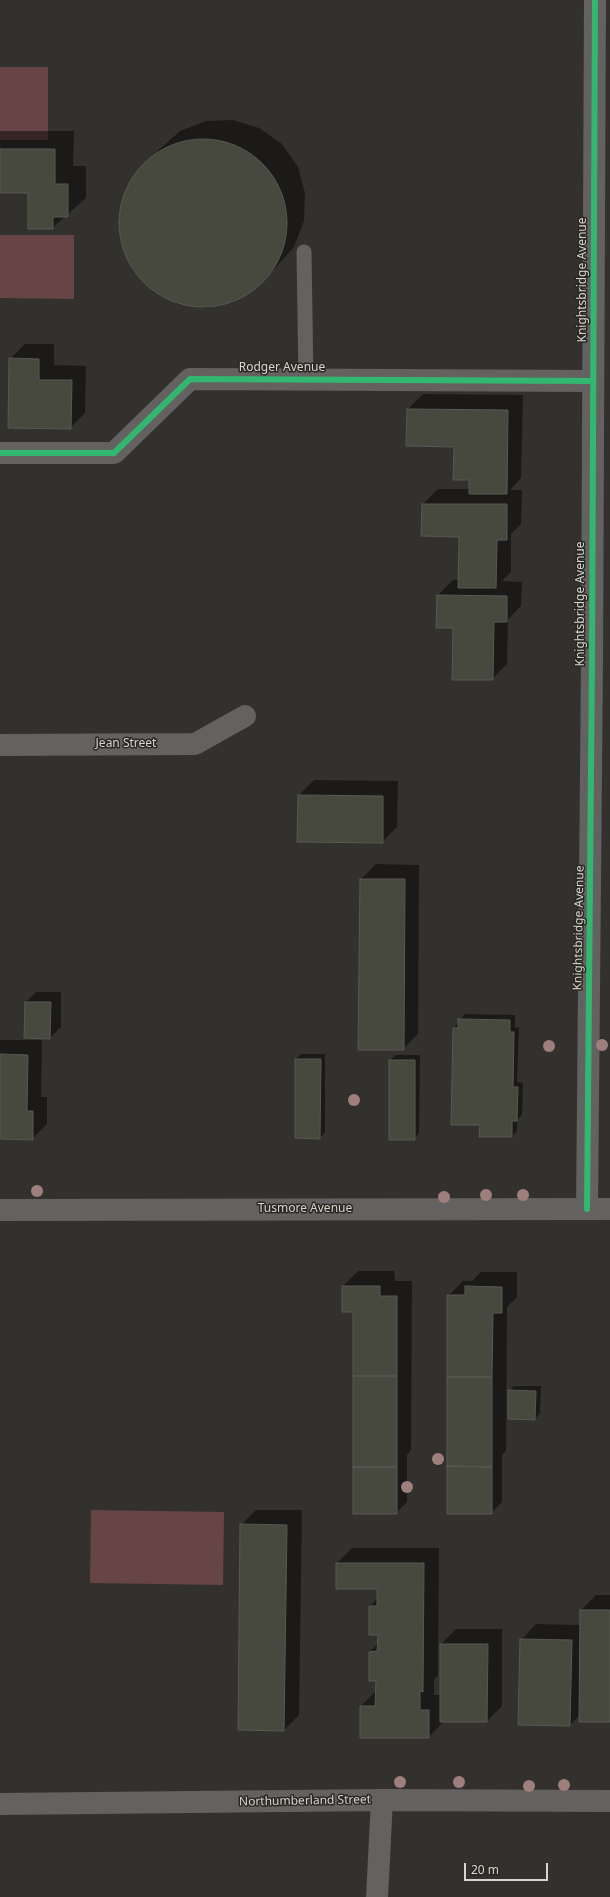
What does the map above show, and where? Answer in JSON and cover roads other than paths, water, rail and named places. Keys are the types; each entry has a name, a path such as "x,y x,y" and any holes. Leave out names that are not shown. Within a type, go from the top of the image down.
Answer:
{"street":[{"name":"Knightsbridge Avenue","path":"587,1209 601,661 593,381 595,0"},
{"name":"Rodger Avenue","path":"0,453 114,453 190,379 593,381"},
{"name":"Jean Street","path":"0,745 195,744 245,716"},
{"name":"Tusmore Avenue","path":"0,1210 610,1209"},
{"name":"Northumberland Street","path":"0,1804 382,1800 610,1801"},
{"path":"377,1897 382,1800"}],"lane":[{"path":"304,252 306,380"}]}
